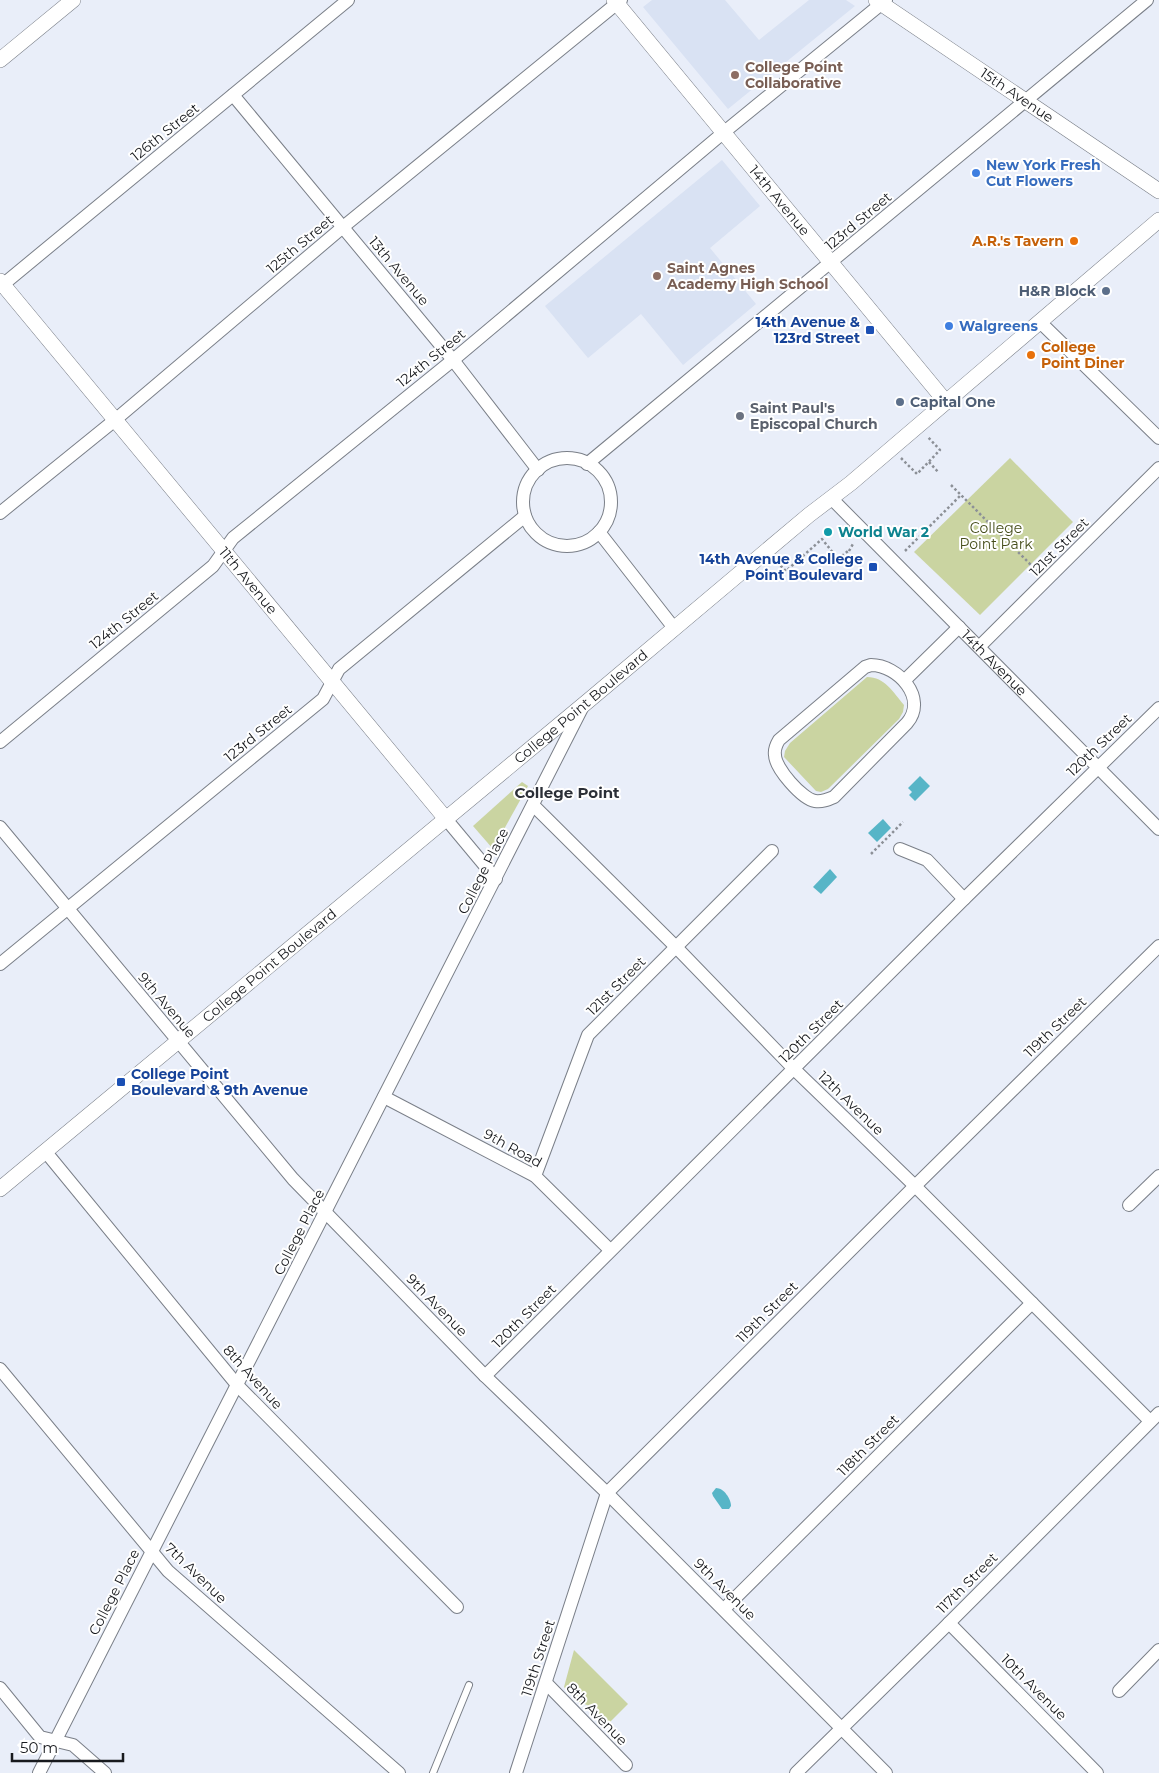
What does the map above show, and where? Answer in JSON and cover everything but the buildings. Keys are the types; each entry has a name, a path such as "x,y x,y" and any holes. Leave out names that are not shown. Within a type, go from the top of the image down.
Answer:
{"street":[{"path":"0,60 72,0"},
{"name":"126th Street","path":"1,284 348,0"},
{"name":"123rd Street","path":"587,464 1147,0"},
{"name":"14th Avenue","path":"617,1 946,402"},
{"name":"125th Street","path":"0,514 617,1"},
{"name":"15th Avenue","path":"881,1 1159,191"},
{"name":"124th Street","path":"0,742 213,566 233,538 453,360 881,1"},
{"name":"13th Avenue","path":"233,95 453,360 538,470"},
{"name":"College Point Boulevard","path":"0,1189 585,704 946,402 1159,220"},
{"name":"11th Avenue","path":"1,284 496,878"},
{"path":"1040,322 1159,438"},
{"path":"564,458 580,460 587,464 603,476 608,486 611,498 608,519 599,532 591,539 580,544 558,545 540,536 532,529 524,508 524,493 530,479 538,470 554,460 564,458"},
{"name":"121st Street","path":"980,647 1159,468"},
{"name":"14th Avenue","path":"831,498 1159,829"},
{"name":"123rd Street","path":"0,964 323,699 339,669 526,516"},
{"path":"599,532 674,628"},
{"path":"905,680 959,627"},
{"path":"871,664 884,667 905,680 914,702 914,712 911,718 834,797 823,801 809,799 779,769 774,756 775,746 779,740 864,667 871,664"},
{"name":"College Place","path":"39,1773 585,704"},
{"name":"120th Street","path":"485,1376 964,899 1159,708"},
{"name":"12th Avenue","path":"533,805 676,947 794,1069 915,1186 1032,1304 1155,1417"},
{"name":"9th Avenue","path":"0,827 293,1179 485,1376 724,1608 886,1773"},
{"path":"900,849 927,860 964,899"},
{"name":"121st Street","path":"535,1176 588,1035 772,851"},
{"name":"119th Street","path":"516,1773 607,1493 1159,946"},
{"name":"9th Road","path":"384,1097 535,1176 610,1250"},
{"name":"8th Avenue","path":"45,1151 238,1386 457,1607"},
{"path":"1129,1206 1159,1176"},
{"name":"118th Street","path":"724,1608 1032,1304"},
{"name":"7th Avenue","path":"0,1369 168,1571 399,1773"},
{"name":"117th Street","path":"796,1773 1155,1417"},
{"name":"10th Avenue","path":"949,1623 1097,1773"},
{"path":"1119,1691 1159,1650"},
{"name":"8th Avenue","path":"546,1683 626,1765"},
{"path":"0,1688 40,1737 73,1745 105,1773"}],"lane":[{"path":"433,1773 469,1685"}],"path":[{"path":"903,460 917,474 940,450 929,438"},
{"path":"929,462 939,473"},
{"path":"951,485 1037,571"},
{"path":"905,551 961,495"},
{"path":"778,562 786,571 822,539 838,560 854,544"},
{"path":"871,854 903,822"}],"shaded area":[{"name":"College Point Collaborative","path":"652,0 725,0 759,40 809,0 846,0 855,6 728,109 643,7"},
{"name":"Saint Agnes Academy High School","path":"722,160 760,206 710,248 756,304 683,365 641,314 588,358 545,306"}],"green space":[{"name":"College Point Park","path":"1010,458 1073,522 980,615 914,552"},
{"path":"867,677 884,682 904,705 903,712 899,719 828,789 821,792 816,791 784,757 785,751 790,743"},
{"path":"522,782 528,786 493,849 473,826"},
{"path":"574,1650 628,1704 607,1725 587,1705 577,1701 564,1687"}],"water":[{"path":"920,776 930,786 915,801 909,795 912,792 908,788"},
{"path":"883,819 891,828 877,842 868,833"},
{"path":"830,869 837,877 821,894 813,887"},
{"path":"716,1488 722,1490 728,1497 731,1503 729,1509 722,1509 713,1496 712,1493"}],"place":[{"name":"College Point Collaborative","path":"735,75"},
{"name":"New York Fresh Cut Flowers","path":"976,173"},
{"name":"A.R.'s Tavern","path":"1074,241"},
{"name":"Saint Agnes Academy High School","path":"657,276"},
{"name":"H&R Block","path":"1106,291"},
{"name":"Walgreens","path":"949,326"},
{"name":"14th Avenue & 123rd Street","path":"870,330"},
{"name":"College Point Diner","path":"1031,355"},
{"name":"Capital One","path":"900,402"},
{"name":"Saint Paul's Episcopal Church","path":"740,416"},
{"name":"World War 2","path":"828,532"},
{"name":"14th Avenue & College Point Boulevard","path":"873,567"},
{"name":"College Point Boulevard & 9th Avenue","path":"121,1082"}],"district":[{"name":"College Point","path":"567,792"}]}
